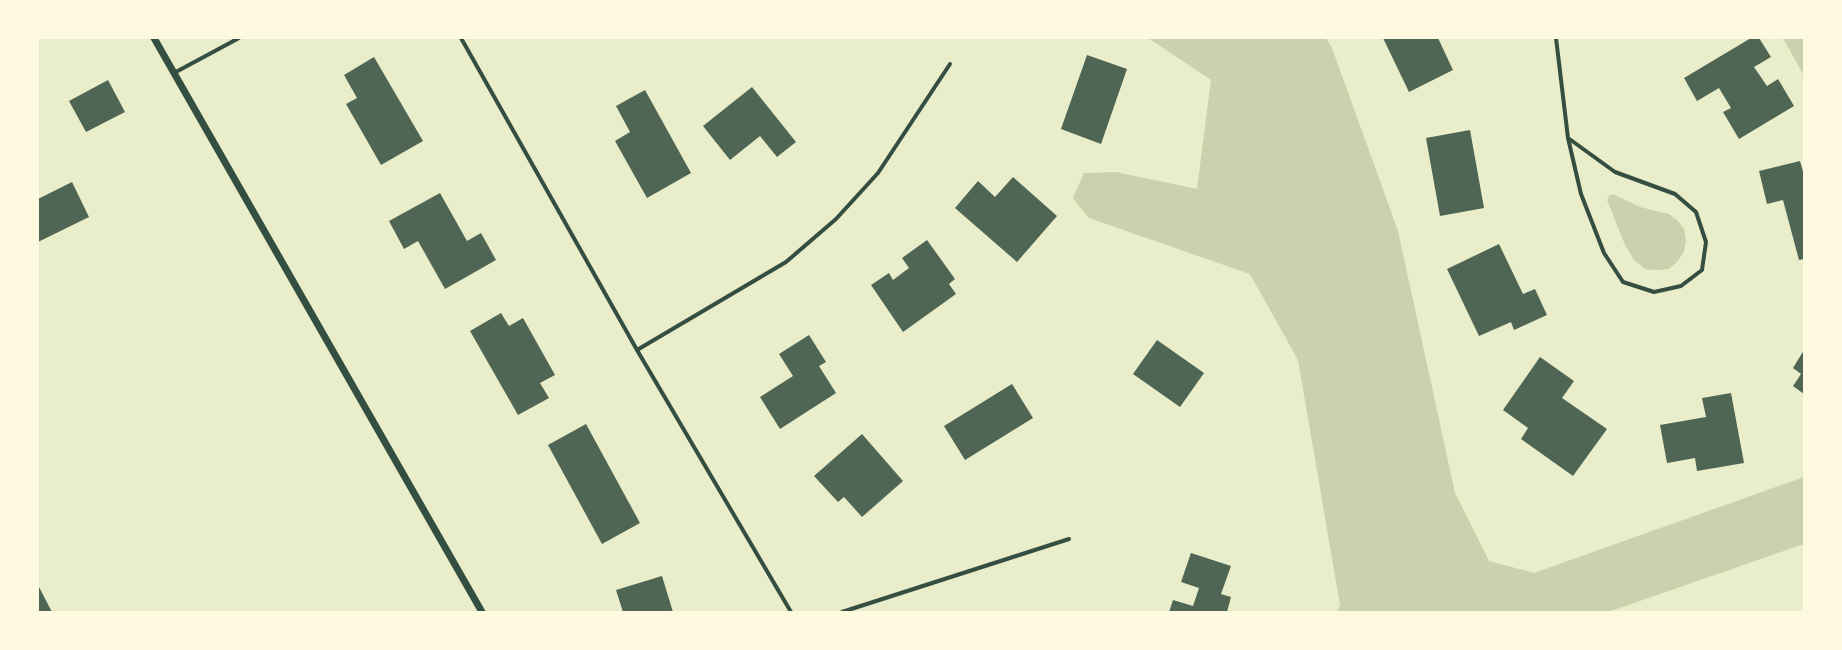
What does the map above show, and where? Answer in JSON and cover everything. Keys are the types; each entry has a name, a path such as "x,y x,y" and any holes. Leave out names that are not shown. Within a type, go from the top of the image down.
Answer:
{"street":[{"path":"154,38 482,612"},
{"path":"174,73 239,38"},
{"path":"461,38 637,350 791,612"},
{"path":"1556,38 1568,138 1581,194 1604,253 1623,282 1654,292 1681,286 1702,270 1706,242 1696,212 1675,194 1615,172 1568,138"},
{"path":"637,350 786,262 836,219 878,173 950,64"},
{"path":"842,612 1069,539"}],"green space":[{"path":"1148,38 1326,38 1332,48 1398,231 1455,493 1489,561 1534,573 1804,477 1804,544 1608,612 1337,612 1340,605 1298,360 1250,274 1089,218 1073,198 1084,173 1116,172 1197,189 1211,80"},
{"path":"1783,38 1804,38 1804,76"},
{"path":"1613,194 1640,207 1669,214 1677,220 1684,229 1686,241 1684,252 1677,262 1669,269 1645,269 1634,260 1625,245 1607,200 1609,196"}],"building":[{"path":"1383,38 1438,38 1453,70 1409,92"},
{"path":"1751,38 1759,38 1771,57 1754,67 1767,86 1778,79 1794,106 1739,139 1723,112 1731,108 1719,88 1697,101 1684,78"},
{"path":"1087,55 1127,69 1101,144 1061,129"},
{"path":"374,57 423,141 381,165 346,104 357,98 344,75"},
{"path":"108,80 125,112 86,132 69,101"},
{"path":"752,87 796,142 777,157 760,136 730,160 703,126"},
{"path":"645,90 691,173 647,198 615,141 630,132 616,106"},
{"path":"1470,130 1484,208 1440,216 1426,138"},
{"path":"1800,161 1804,175 1804,259 1799,260 1783,200 1767,204 1759,171"},
{"path":"1013,177 1057,216 1017,262 955,208 978,181 995,197"},
{"path":"72,182 89,217 38,242 38,199"},
{"path":"440,193 467,241 481,233 496,260 445,289 418,241 404,249 389,221"},
{"path":"927,240 955,279 949,284 956,294 903,332 871,285 889,273 893,280 909,268 902,258"},
{"path":"1499,244 1523,294 1535,289 1547,315 1514,330 1511,322 1479,336 1447,269"},
{"path":"501,313 509,326 523,318 555,375 540,383 549,398 518,415 470,331"},
{"path":"809,335 826,362 819,366 836,393 780,429 760,397 793,376 779,354"},
{"path":"1157,340 1204,373 1180,407 1133,374"},
{"path":"1804,350 1804,394 1793,386 1801,374 1793,368"},
{"path":"1540,357 1574,381 1562,398 1607,429 1573,476 1521,439 1528,428 1503,410"},
{"path":"1012,384 1033,418 965,460 944,426"},
{"path":"1731,393 1744,463 1697,471 1695,458 1667,463 1660,425 1706,417 1702,398"},
{"path":"586,424 640,523 602,544 548,445"},
{"path":"862,434 903,481 862,517 844,497 838,502 814,476"},
{"path":"1191,553 1231,566 1221,594 1231,597 1227,612 1169,612 1173,600 1193,606 1199,588 1181,582"},
{"path":"662,576 673,612 623,612 616,590"},
{"path":"38,585 52,612 38,612"}]}
